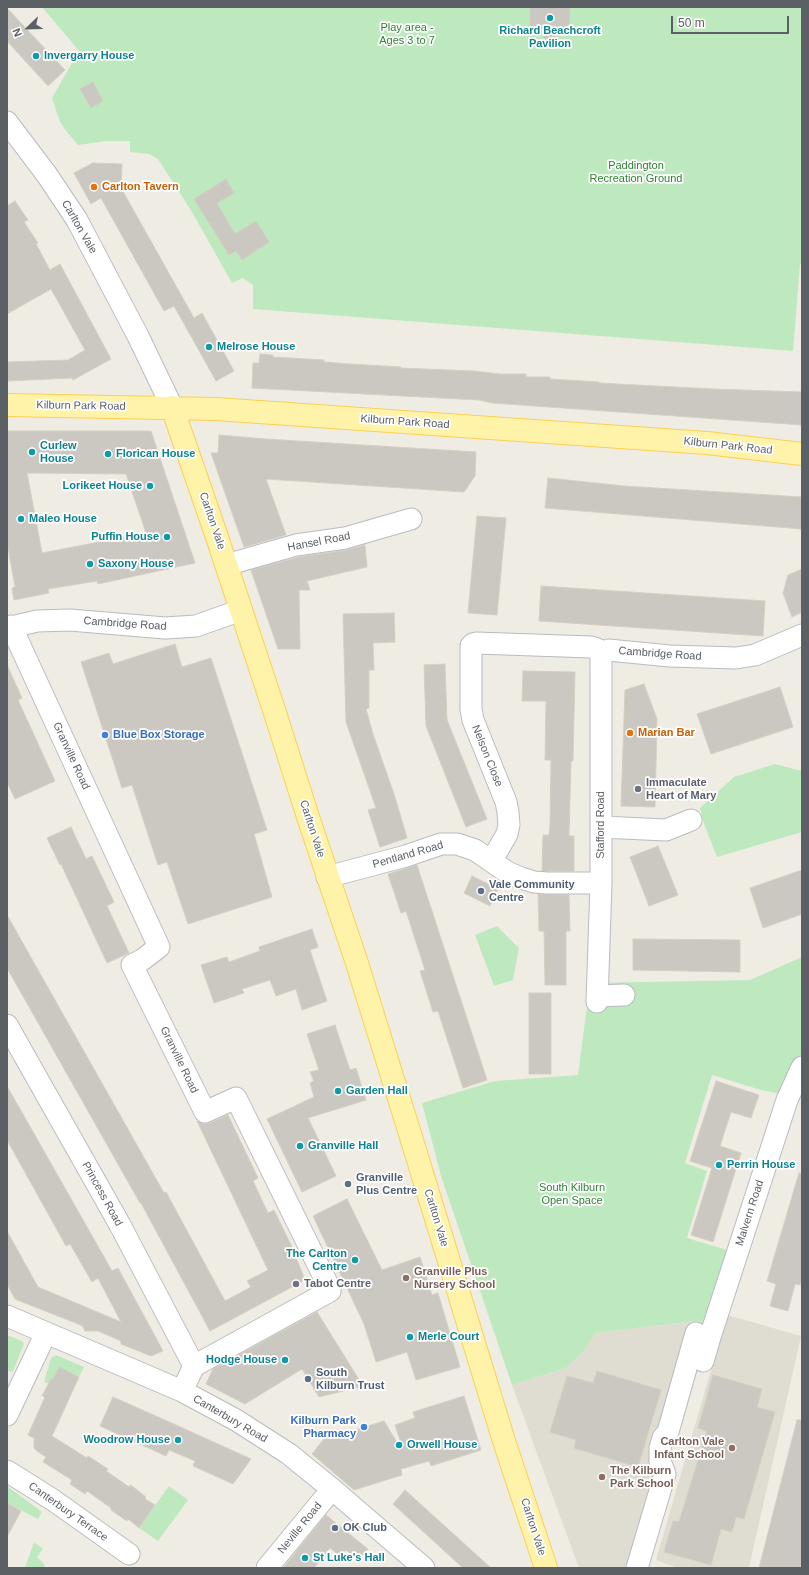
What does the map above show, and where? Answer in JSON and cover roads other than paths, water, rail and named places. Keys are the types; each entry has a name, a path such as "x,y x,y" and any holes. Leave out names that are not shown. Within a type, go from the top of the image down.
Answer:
{"main road":[{"name":"Kilburn Park Road","path":"7,405 216,409 699,442 802,454"},
{"name":"Carlton Vale","path":"172,407 241,610 327,877 356,960 414,1144 504,1441 546,1568"}],"street":[{"name":"Carlton Vale","path":"7,122 47,175 77,220 138,336 172,407"},
{"name":"Hansel Road","path":"226,565 296,545 345,538 411,520"},
{"name":"Cambridge Road","path":"9,627 37,621 70,620 173,627 196,626 241,610"},
{"name":"Granville Road","path":"9,627 159,947 142,960 132,965 204,1112 236,1098 330,1291 194,1366"},
{"name":"Cambridge Road","path":"601,654 608,650 670,656 736,658 755,655 802,635"},
{"name":"Nelson Close","path":"492,860 507,834 509,825 508,812 472,714 471,646 476,643 586,646 597,649 601,654"},
{"name":"Stafford Road","path":"601,654 601,883 597,999 624,995"},
{"path":"601,827 666,830 691,820"},
{"name":"Pentland Road","path":"327,877 406,856 441,844 457,844 475,850 492,860 507,872 534,882 601,883"},
{"name":"Princess Road","path":"7,1024 120,1225 194,1366"},
{"name":"Malvern Road","path":"703,1361 787,1100 802,1067"},
{"name":"Canterbury Road","path":"7,1316 182,1391 236,1420 289,1454 424,1568"},
{"path":"7,1415 46,1332"},
{"path":"639,1568 665,1474 660,1461 660,1448 663,1438 668,1432 696,1333"},
{"path":"182,1391 194,1366"},
{"name":"Canterbury Terrace","path":"7,1471 53,1500 128,1554"},
{"name":"Neville Road","path":"267,1568 332,1489"}],"place":[{"name":"Richard Beachcroft Pavilion","path":"550,18"},
{"name":"Invergarry House","path":"36,56"},
{"name":"Carlton Tavern","path":"94,187"},
{"name":"Melrose House","path":"209,347"},
{"name":"Curlew House","path":"32,452"},
{"name":"Florican House","path":"108,454"},
{"name":"Lorikeet House","path":"150,486"},
{"name":"Maleo House","path":"21,519"},
{"name":"Puffin House","path":"167,537"},
{"name":"Saxony House","path":"90,564"},
{"name":"Marian Bar","path":"630,733"},
{"name":"Blue Box Storage","path":"105,735"},
{"name":"Immaculate Heart of Mary","path":"638,789"},
{"name":"Vale Community Centre","path":"481,891"},
{"name":"Garden Hall","path":"338,1091"},
{"name":"Granville Hall","path":"300,1146"},
{"name":"Perrin House","path":"719,1165"},
{"name":"Granville Plus Centre","path":"348,1184"},
{"name":"The Carlton Centre","path":"355,1260"},
{"name":"Granville Plus Nursery School","path":"406,1278"},
{"name":"Tabot Centre","path":"296,1284"},
{"name":"Merle Court","path":"410,1337"},
{"name":"Hodge House","path":"285,1360"},
{"name":"South Kilburn Trust","path":"308,1379"},
{"name":"Kilburn Park Pharmacy","path":"364,1427"},
{"name":"Woodrow House","path":"178,1440"},
{"name":"Orwell House","path":"399,1445"},
{"name":"Carlton Vale Infant School","path":"732,1448"},
{"name":"The Kilburn Park School","path":"602,1477"},
{"name":"OK Club","path":"335,1528"},
{"name":"St Luke's Hall","path":"305,1558"}],"park label":[{"name":"Play area - Ages 3 to 7","path":"407,34"},
{"name":"Paddington Recreation Ground","path":"636,172"},
{"name":"South Kilburn Open Space","path":"572,1194"}]}
